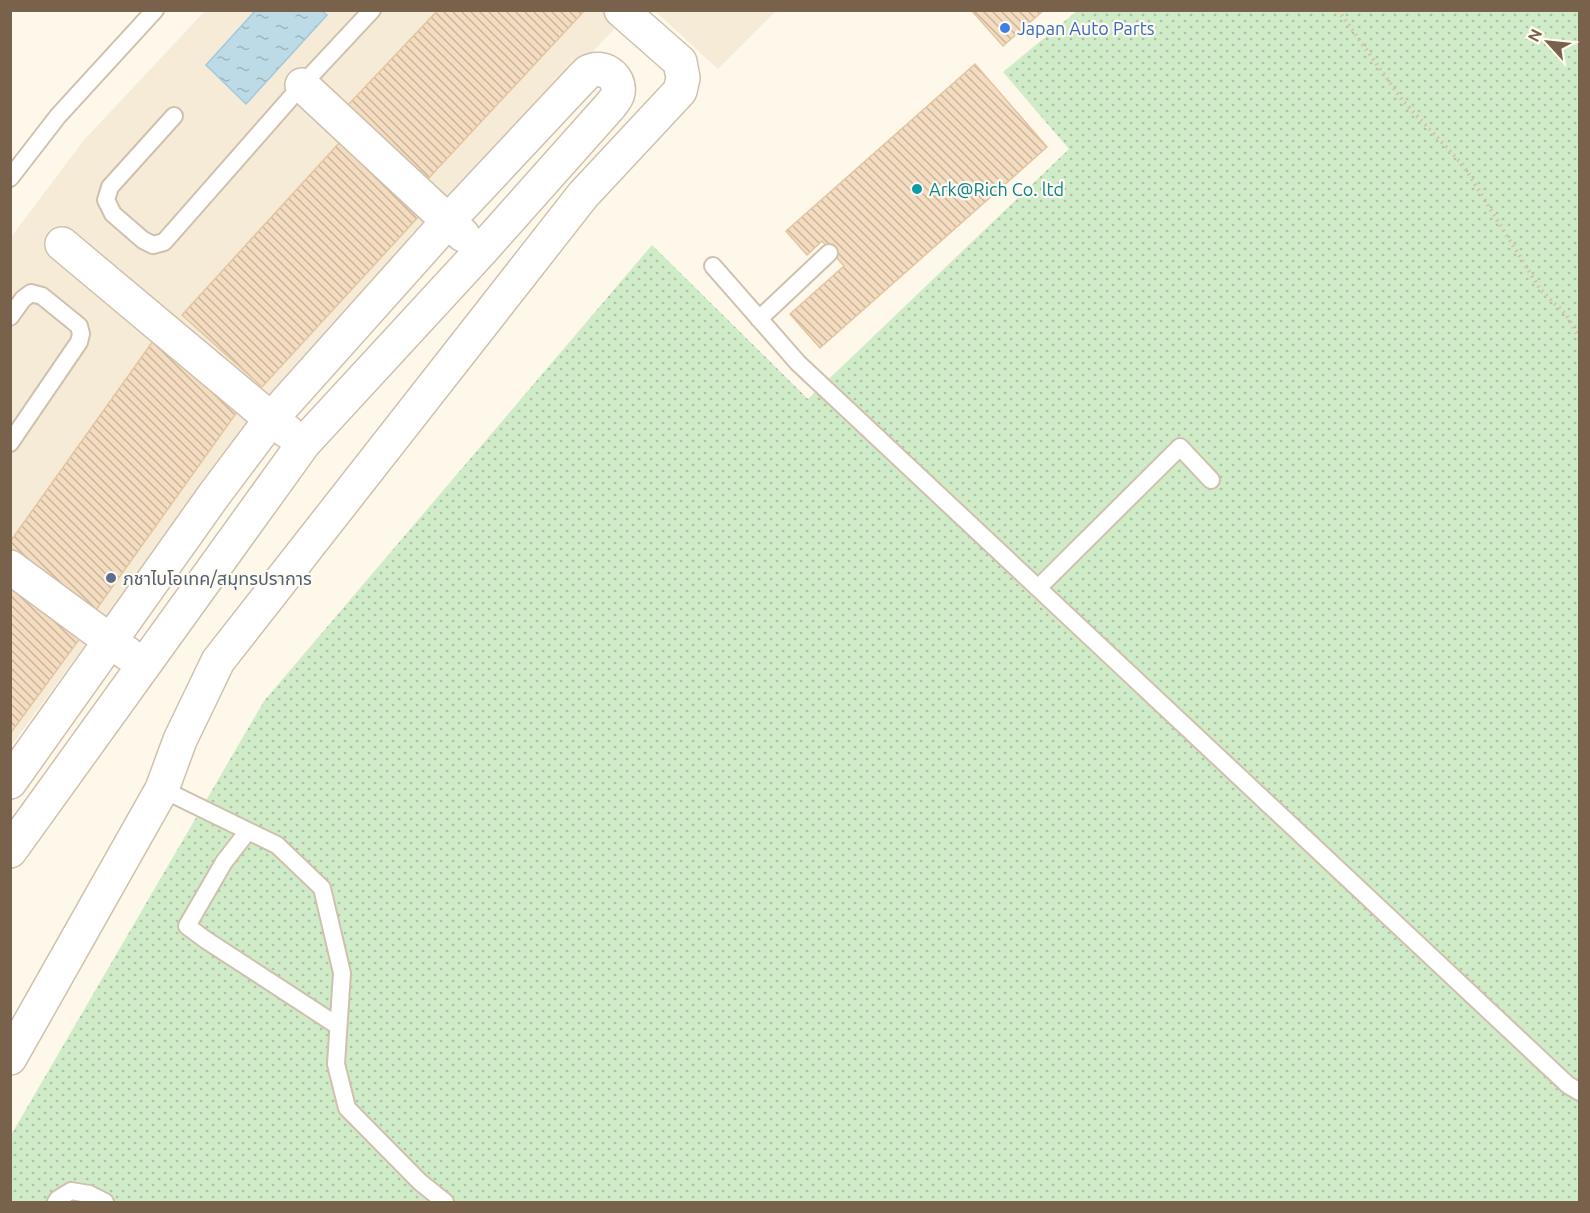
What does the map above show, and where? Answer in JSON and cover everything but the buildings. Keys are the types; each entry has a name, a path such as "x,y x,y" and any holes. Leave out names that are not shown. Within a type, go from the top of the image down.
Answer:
{"street":[{"path":"10,1058 162,789 180,740 218,661 583,195 680,91 683,78 680,62 621,10"},
{"path":"10,782 214,495 271,419 448,221 588,73 597,69 613,75 618,91 615,99 481,251 304,443 10,851"},
{"path":"302,85 481,251"},
{"path":"62,244 271,419 304,443"},
{"path":"10,567 109,642 144,665"}],"lane":[{"path":"10,178 58,116 155,10"},
{"path":"174,116 110,187 106,200 113,214 143,240 153,244 164,242 302,85 372,10"},
{"path":"759,319 829,253"},
{"path":"712,266 798,363 1550,1068 1580,1092"},
{"path":"10,317 23,299 31,293 42,296 79,326 81,334 79,342 10,443"},
{"path":"1038,588 1180,447 1211,480"},
{"path":"162,789 277,845 322,888 342,973 336,1064 347,1108 420,1182 445,1203"},
{"path":"248,831 224,862 187,926 338,1026"},
{"path":"56,1203 58,1198 70,1191 88,1194 105,1203"}],"path":[{"path":"1338,10 1403,101 1463,165 1540,289 1567,316 1580,339"}],"shaded area":[{"path":"205,11 630,12 263,403 11,746 11,237 84,140"},
{"path":"655,11 776,11 718,69"}],"green space":[{"path":"1077,11 1579,11 1579,1202 11,1202 11,1135 264,701 652,245 808,399 1069,149 1003,72"}],"water":[{"path":"255,11 322,11 327,15 246,104 206,65"}],"place":[{"name":"Japan Auto Parts","path":"1005,28"},
{"name":"Ark@Rich Co. ltd","path":"917,189"},
{"name":"ภชาไบโอเทค/สมุทรปราการ","path":"111,578"}]}
